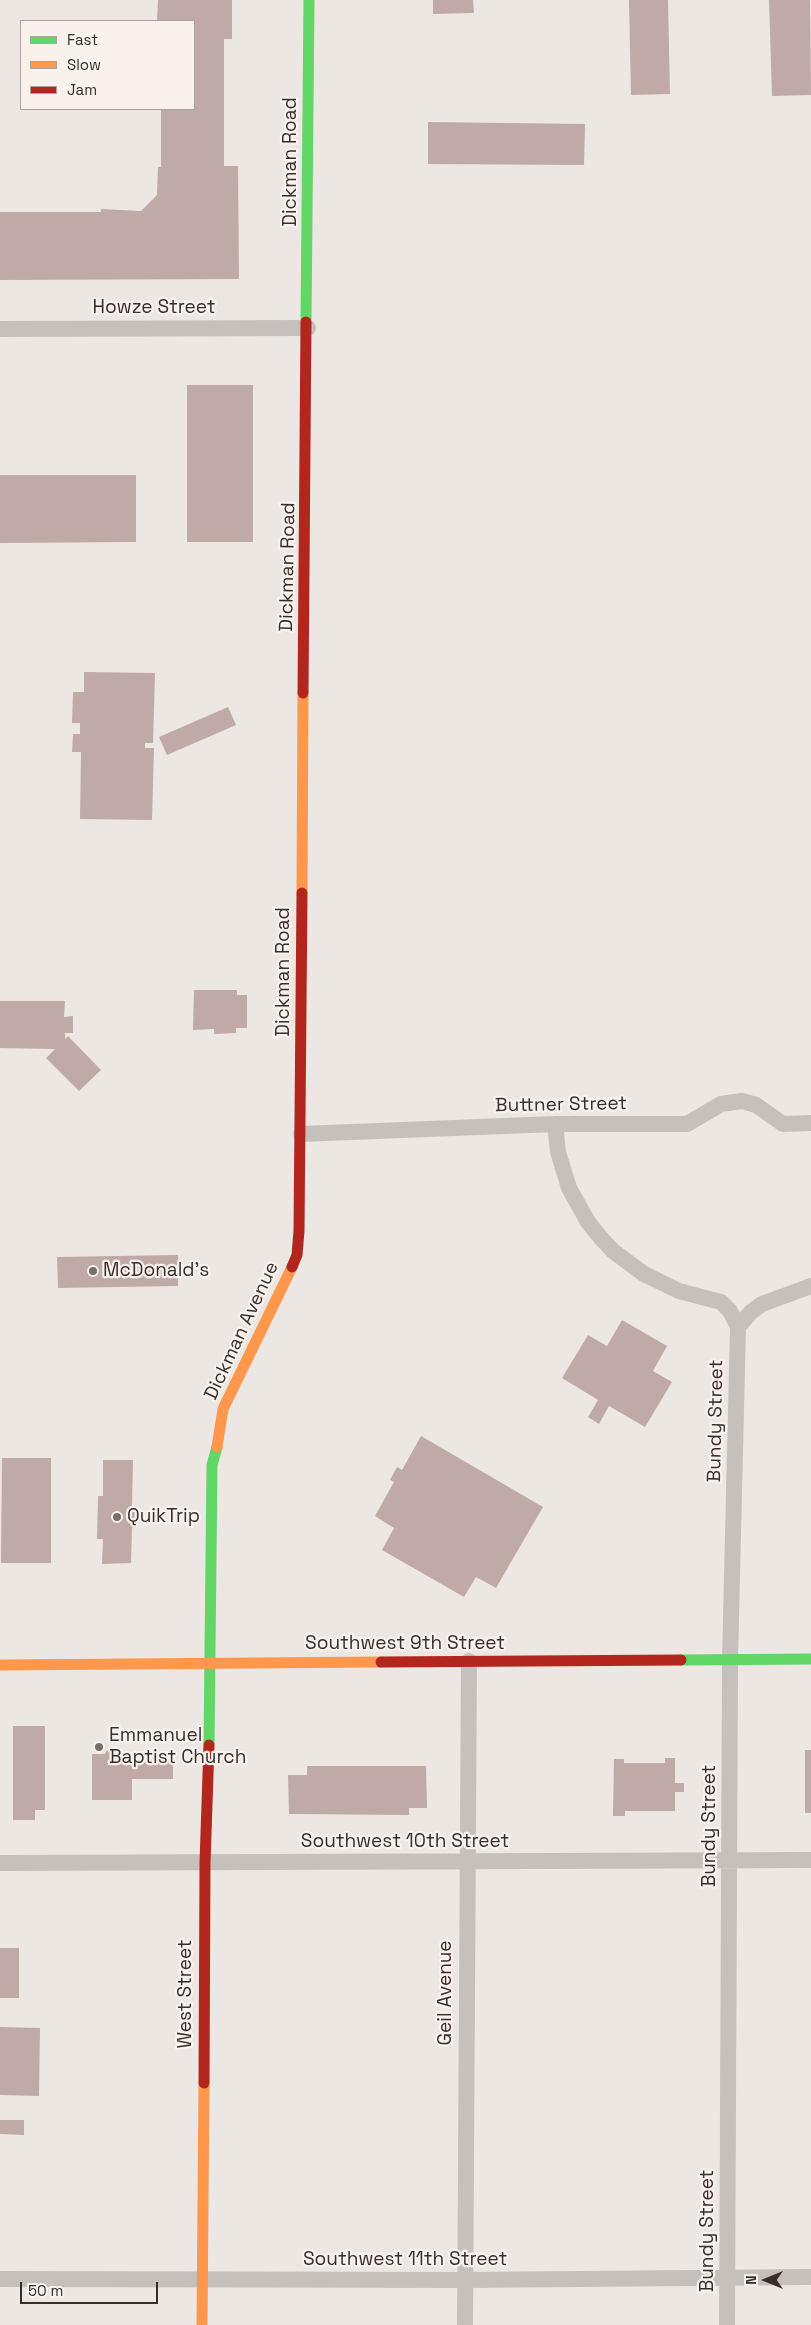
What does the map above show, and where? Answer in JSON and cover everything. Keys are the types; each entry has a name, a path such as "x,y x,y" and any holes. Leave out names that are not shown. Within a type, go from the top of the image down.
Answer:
{"street":[{"name":"Dickman Road","path":"301,1134 301,920 308,328 309,0"},
{"name":"Howze Street","path":"0,329 308,328"},
{"name":"Buttner Street","path":"301,1134 555,1124 687,1124 721,1104 742,1101 756,1105 784,1124 811,1123"},
{"path":"555,1124 558,1152 569,1188 588,1222 613,1251 644,1274 679,1291 721,1302 730,1311 738,1327 751,1312 762,1304 811,1286"},
{"name":"Dickman Avenue","path":"210,1663 212,1465 220,1435 223,1409 297,1255 301,1134"},
{"name":"Bundy Street","path":"727,2325 730,1660 738,1327"},
{"name":"Southwest 9th Street","path":"0,1665 811,1659"},
{"name":"Geil Avenue","path":"465,2325 466,1862 469,1662"},
{"name":"West Street","path":"202,2325 205,1863 210,1663"},
{"name":"Southwest 10th Street","path":"0,1862 205,1863 811,1860"},
{"name":"Southwest 11th Street","path":"0,2279 465,2280 811,2277"}],"building":[{"path":"158,0 232,0 232,39 224,39 224,166 238,166 239,279 0,280 0,212 101,212 101,209 141,211 157,195 158,167 161,167 161,110 195,110 195,20 157,20"},
{"path":"433,0 473,0 474,13 433,14"},
{"path":"629,0 668,0 670,94 631,95"},
{"path":"769,0 810,0 811,95 772,96"},
{"path":"428,122 585,124 584,165 428,164"},
{"path":"187,385 253,385 253,542 187,542"},
{"path":"0,475 136,475 136,542 0,543"},
{"path":"84,672 155,673 153,743 145,743 145,748 154,748 152,820 80,819 81,752 72,752 73,734 80,734 80,723 72,723 73,692 84,692"},
{"path":"228,707 236,725 167,755 159,737"},
{"path":"194,990 237,990 237,995 247,995 247,1028 236,1028 236,1033 214,1034 214,1029 193,1030"},
{"path":"0,1001 65,1001 64,1017 73,1016 73,1033 65,1033 65,1039 68,1036 101,1070 79,1091 46,1058 55,1049 0,1048"},
{"path":"178,1255 178,1286 58,1288 57,1257"},
{"path":"622,1320 667,1346 653,1371 672,1382 645,1427 609,1406 599,1424 588,1417 598,1400 562,1378 588,1335 607,1346"},
{"path":"421,1436 543,1507 496,1588 476,1577 464,1597 382,1550 394,1528 375,1516 394,1482 390,1480 397,1467 402,1470"},
{"path":"2,1458 51,1458 51,1563 1,1563"},
{"name":"QuikTrip","path":"103,1460 133,1460 132,1506 137,1506 137,1527 132,1528 131,1563 102,1564 103,1539 97,1539 98,1496 103,1496"},
{"path":"13,1726 45,1726 45,1810 35,1810 35,1820 13,1820"},
{"path":"805,1750 811,1750 811,1813 805,1813"},
{"path":"106,1751 119,1751 118,1754 132,1754 132,1759 173,1759 173,1779 132,1779 132,1800 92,1800 92,1754 105,1754"},
{"path":"665,1758 675,1758 675,1783 684,1783 684,1792 675,1792 675,1811 625,1811 625,1816 613,1816 614,1759 624,1759 624,1763 665,1763"},
{"path":"307,1766 426,1766 427,1808 409,1808 409,1815 289,1814 288,1775 307,1775"},
{"path":"0,1948 19,1948 19,1998 0,1998"},
{"path":"0,2027 40,2028 39,2096 0,2095"},
{"path":"0,2120 24,2120 24,2135 0,2134"}],"traffic: fast":[{"path":"306,322 309,0"},
{"path":"209,1745 212,1465 217,1447"},
{"path":"681,1660 811,1659"}],"traffic: slow":[{"path":"302,893 303,693"},
{"path":"217,1447 223,1409 292,1267"},
{"path":"0,1665 381,1662"},
{"path":"202,2325 204,2083"}],"traffic: jam":[{"path":"303,693 306,322"},
{"path":"292,1267 297,1255 299,1231 302,893"},
{"path":"381,1662 681,1660"},
{"path":"204,2083 205,1863 209,1745"}],"place":[{"name":"McDonald's","path":"93,1271"},
{"name":"QuikTrip","path":"117,1517"},
{"name":"Emmanuel Baptist Church","path":"99,1747"}]}
